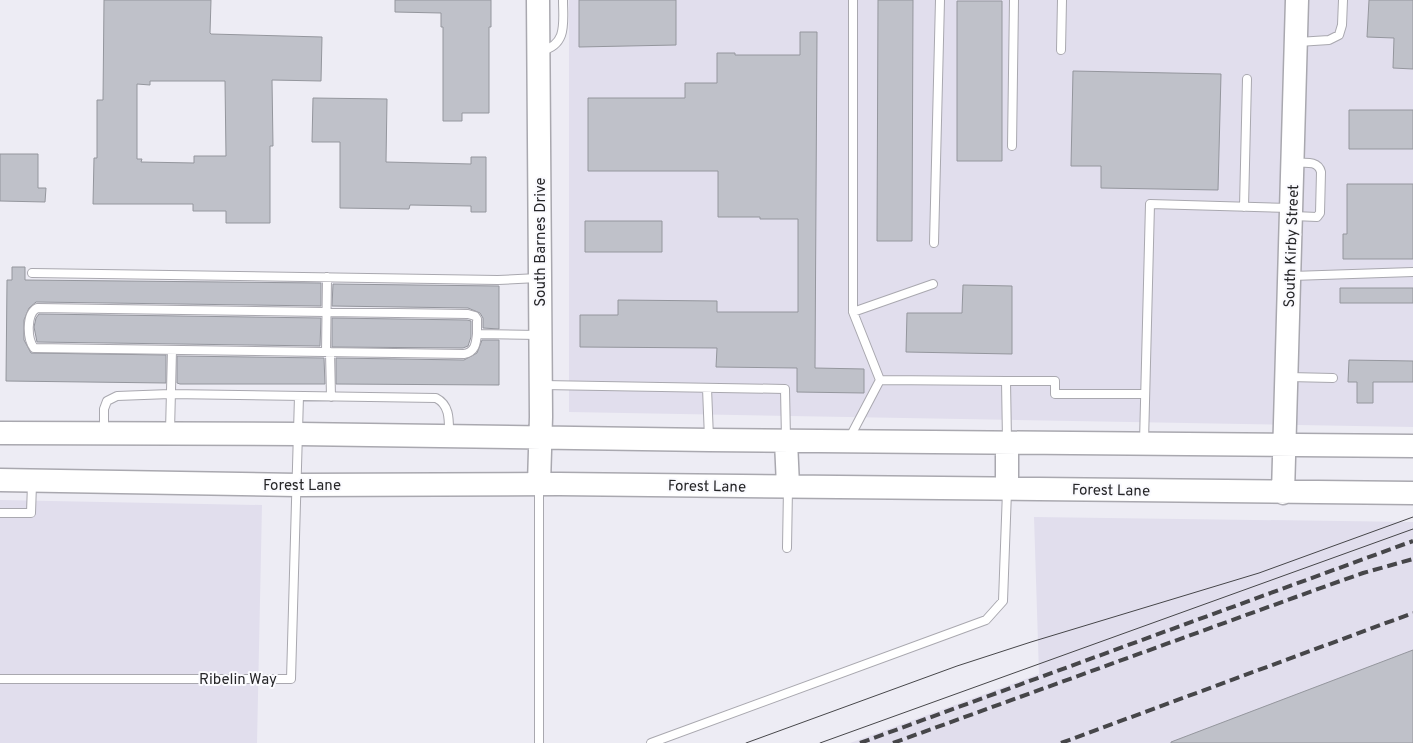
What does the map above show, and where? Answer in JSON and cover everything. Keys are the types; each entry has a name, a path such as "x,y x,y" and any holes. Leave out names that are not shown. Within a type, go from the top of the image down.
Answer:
{"main road":[{"name":"South Barnes Drive","path":"538,0 541,384 539,484"},
{"name":"South Kirby Street","path":"1283,493 1297,0"},
{"path":"0,433 299,434 709,440 1413,446"},
{"path":"786,440 788,486"},
{"path":"1006,489 1008,443"},
{"name":"Forest Lane","path":"0,480 298,485 539,484 1413,493"}],"lane":[{"path":"538,52 554,46 562,35 563,0"},
{"path":"848,441 880,380 853,312 853,0"},
{"path":"934,243 940,0"},
{"path":"1012,146 1014,0"},
{"path":"1060,50 1062,0"},
{"path":"1296,42 1329,40 1340,35 1343,0"},
{"path":"1244,207 1248,79"},
{"path":"1144,444 1150,204 1244,207 1292,212"},
{"path":"1290,276 1413,272"},
{"path":"32,273 498,280 540,278"},
{"path":"327,278 331,397"},
{"path":"853,312 934,284"},
{"path":"37,308 468,314 477,318 477,334 473,350 464,354 34,348 30,344 31,313 37,308"},
{"path":"477,334 540,335"},
{"path":"170,433 172,350"},
{"path":"1287,377 1333,378"},
{"path":"880,380 1056,381 1055,394 1144,394"},
{"path":"1006,381 1008,443"},
{"path":"541,384 785,389 786,440"},
{"path":"707,388 709,440"},
{"path":"104,433 104,409 107,401 117,396 170,394 436,398 440,400 448,411 450,436"},
{"name":"Ribelin Way","path":"0,679 291,679 298,485 299,396"},
{"path":"0,513 31,513 32,481"},
{"path":"539,484 539,743"},
{"path":"787,548 788,486"},
{"path":"651,743 986,620 1003,601 1006,489"}],"shaded area":[{"path":"569,0 1413,0 1413,427 569,412"},
{"path":"0,500 262,505 257,743 0,743"},
{"path":"1034,517 1413,522 1413,743 850,743 1039,674"}],"building":[{"path":"104,0 211,0 211,34 322,37 321,81 272,80 273,146 270,146 270,223 226,223 226,211 193,211 193,204 93,204 94,158 97,158 97,100 103,100","holes":["150,81 225,81 226,156 194,156 194,163 141,162 142,159 137,159 137,84 150,85"]},
{"path":"395,0 491,0 491,27 489,27 489,113 462,113 462,121 443,121 443,27 441,27 441,13 395,12"},
{"path":"579,0 676,0 676,45 579,47"},
{"path":"878,0 913,0 912,241 877,241"},
{"path":"1369,0 1413,0 1413,69 1393,68 1394,38 1367,37"},
{"path":"957,1 1002,1 1002,161 957,161"},
{"path":"800,32 817,32 815,368 864,369 864,393 797,392 797,368 716,367 717,348 580,347 580,315 618,315 618,300 717,301 717,312 798,312 798,219 718,217 718,171 588,171 588,98 685,98 685,83 717,83 717,53 735,53 735,55 800,55"},
{"path":"1073,71 1221,74 1218,190 1101,188 1101,166 1071,166"},
{"path":"313,98 387,99 386,162 471,164 471,157 486,157 486,212 471,212 471,206 410,205 409,209 340,208 340,142 312,142"},
{"path":"1349,110 1413,110 1413,149 1349,149"},
{"path":"0,154 38,154 38,188 46,188 45,202 0,201"},
{"path":"1347,184 1413,184 1413,259 1343,259 1343,234 1347,234"},
{"path":"585,221 662,221 662,252 585,252"},
{"path":"12,267 25,267 25,280 321,283 321,306 36,302 29,308 24,320 24,340 31,353 166,355 166,383 6,381 7,280 12,280"},
{"path":"333,284 499,286 499,329 483,328 483,318 480,313 468,308 332,306"},
{"path":"963,285 1012,286 1012,354 906,352 907,313 962,313"},
{"path":"1340,288 1413,288 1413,303 1340,303"},
{"path":"39,314 321,318 320,346 37,342 34,327"},
{"path":"332,318 467,320 471,321 471,337 468,346 463,348 332,347"},
{"path":"482,340 499,340 499,385 336,384 336,358 464,360 477,353"},
{"path":"177,356 324,358 325,384 180,384 177,383"},
{"path":"1349,360 1413,361 1413,382 1373,382 1373,403 1357,403 1357,382 1348,382"},
{"path":"1413,650 1413,743 1171,743 1171,742"}],"tram line":[{"path":"746,743 957,666 1259,573 1413,517"},
{"path":"820,743 1413,529"}],"railway":[{"path":"860,743 1413,541"},
{"path":"893,743 1329,585 1413,559"},
{"path":"1061,743 1413,613"}]}
